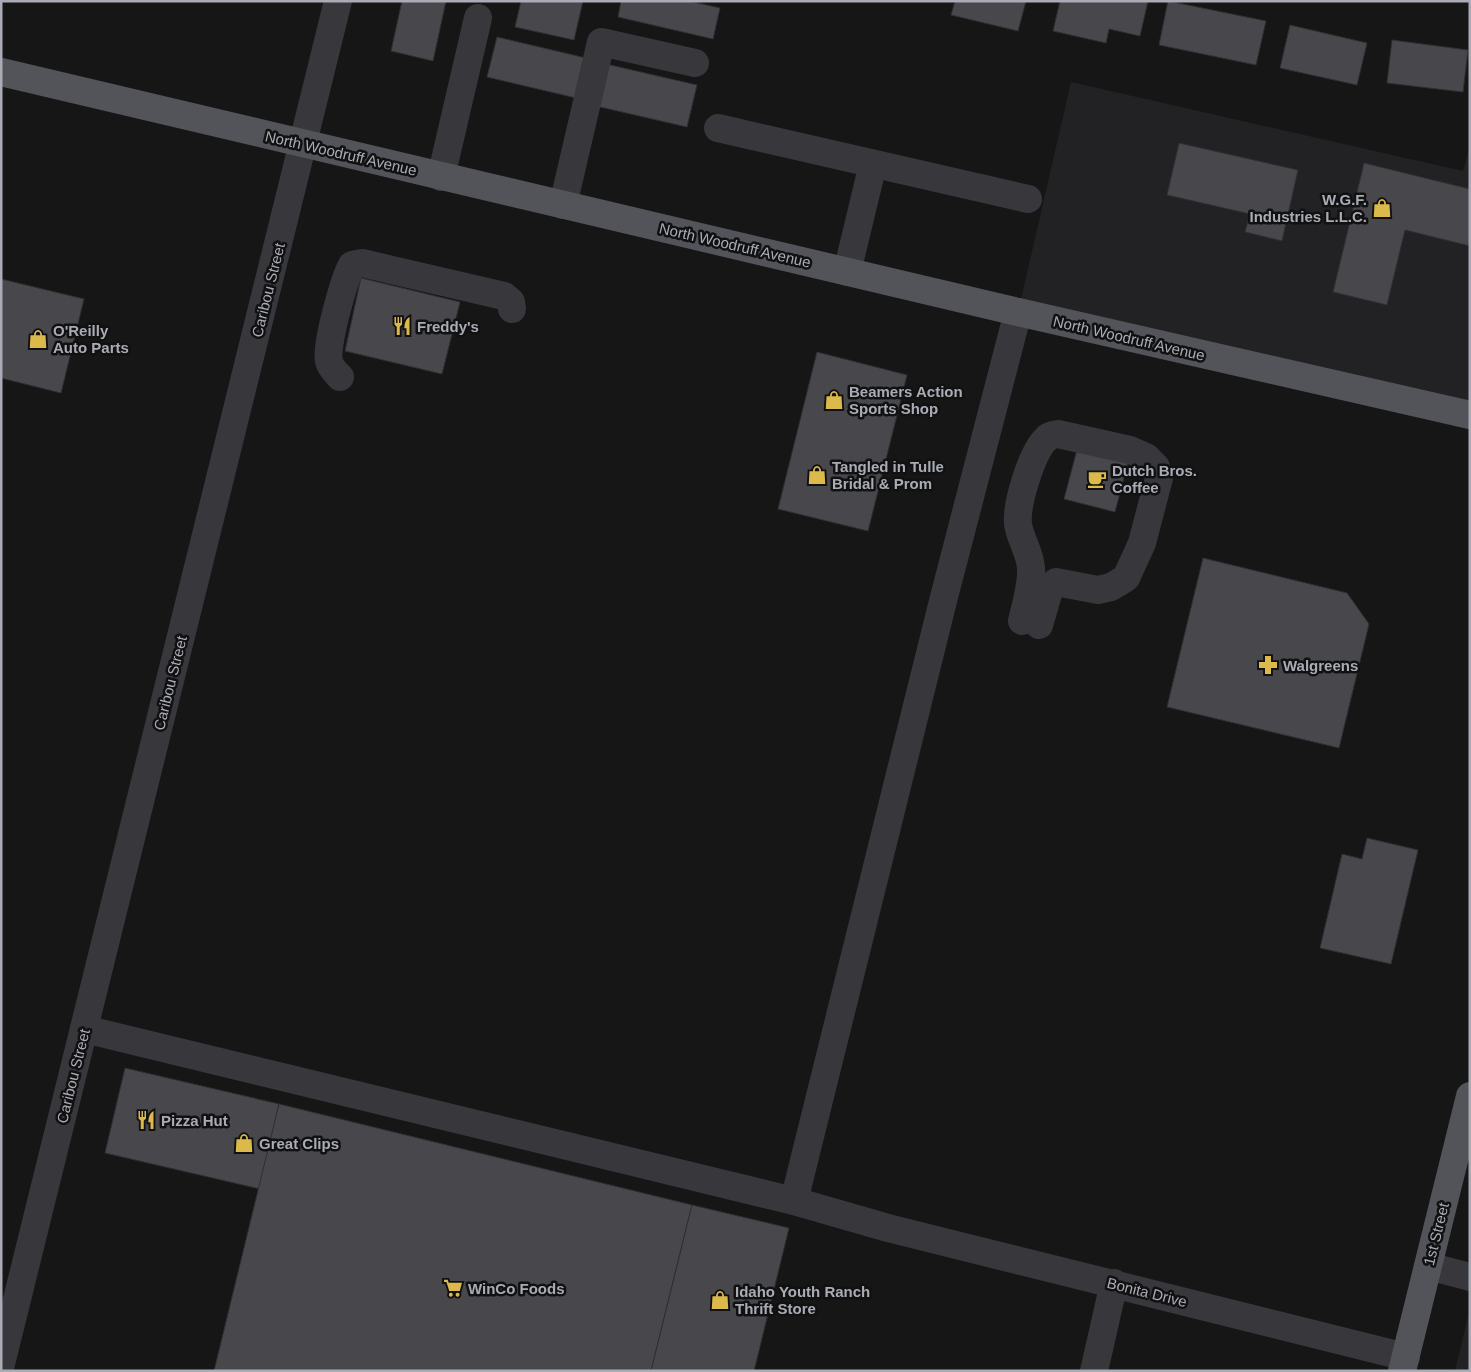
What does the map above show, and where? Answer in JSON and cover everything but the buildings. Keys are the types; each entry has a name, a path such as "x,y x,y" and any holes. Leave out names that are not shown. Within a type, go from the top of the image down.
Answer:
{"main road":[{"name":"North Woodruff Avenue","path":"1,72 1018,312 1470,415"},
{"name":"1st Street","path":"1404,1364 1470,1096"}],"street":[{"name":"Caribou Street","path":"1,1364 338,1"},
{"path":"441,176 478,18"},
{"path":"563,205 601,42 694,63"},
{"path":"718,128 1028,199"},
{"path":"847,272 873,164"},
{"path":"340,377 329,362 328,349 345,282 352,265 362,263 504,296 510,302 512,309"},
{"path":"794,1201 941,610 1018,312"},
{"path":"1058,434 1130,450 1146,456 1156,467 1158,478 1142,543 1126,578 1111,587 1098,590 1056,582 1050,587 1031,623 1030,554 1021,535 1018,521 1031,464 1041,444 1049,436 1058,434"},
{"name":"Bonita Drive","path":"84,1029 794,1201 888,1228 1114,1284 1404,1364"},
{"path":"1428,1266 1470,1277"},
{"path":"1094,1371 1114,1284"}],"shaded area":[{"path":"1071,82 1463,171 1470,146 1470,415 1018,312"},
{"path":"1470,1308 1470,1371 1455,1371"}],"place":[{"name":"W.G.F. Industries L.L.C.","path":"1382,208"},
{"name":"Freddy's","path":"402,326"},
{"name":"O'Reilly Auto Parts","path":"38,339"},
{"name":"Beamers Action Sports Shop","path":"834,400"},
{"name":"Tangled in Tulle Bridal & Prom","path":"817,475"},
{"name":"Dutch Bros. Coffee","path":"1097,479"},
{"name":"Walgreens","path":"1268,665"},
{"name":"Pizza Hut","path":"146,1120"},
{"name":"Great Clips","path":"244,1143"},
{"name":"WinCo Foods","path":"453,1288"},
{"name":"Idaho Youth Ranch Thrift Store","path":"720,1300"}]}
